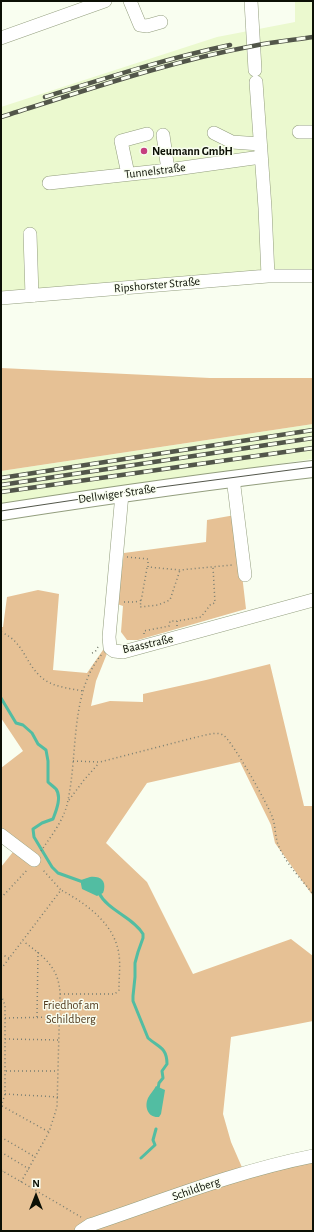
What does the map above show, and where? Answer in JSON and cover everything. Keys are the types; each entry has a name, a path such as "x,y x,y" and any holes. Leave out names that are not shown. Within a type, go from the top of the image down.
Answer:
{"main road":[{"name":"Dellwiger Straße","path":"1,512 233,478 313,468"}],"street":[{"path":"1,38 105,1"},
{"path":"130,1 140,25 147,26 161,22"},
{"path":"251,1 268,276"},
{"path":"299,132 313,132"},
{"path":"214,133 232,142 261,150"},
{"path":"128,174 121,141 147,134"},
{"path":"164,135 168,170"},
{"name":"Tunnelstraße","path":"49,183 168,170 261,150"},
{"path":"30,234 32,296"},
{"name":"Ripshorster Straße","path":"1,298 32,296 70,298 268,276 313,276"},
{"path":"233,478 245,569"},
{"name":"Baasstraße","path":"122,494 109,637 110,648 114,651 123,652 313,600"},
{"path":"1,835 37,856"},
{"name":"Schildberg","path":"86,1228 244,1173 276,1163 313,1156"}],"path":[{"path":"116,555 148,559 148,567 140,607 158,606 170,600 180,570"},
{"path":"148,567 180,570 213,567 245,569"},
{"path":"144,635 144,631 169,626 170,621 201,617 210,604 215,603 213,567"},
{"path":"112,601 136,602 142,600"},
{"path":"1,632 6,634 24,652 40,676 58,687 83,691"},
{"path":"68,802 83,691 90,672 101,655 110,648"},
{"path":"73,761 100,762 205,735 216,733 225,735 238,754 271,814 277,843 282,853 313,894"},
{"path":"1,898 29,868 59,822 68,802 84,780 100,762"},
{"path":"37,856 61,890 73,896 103,921 114,938 120,960 119,990 115,994 60,994"},
{"path":"1,969 61,890"},
{"path":"21,1182 49,1132 55,1116 58,1097 60,994 60,985 54,969 44,957 23,941"},
{"path":"37,1017 38,952"},
{"path":"1,954 9,958"},
{"path":"1,996 4,1002 5,1018 5,1076 4,1094 1,1106 49,1132"},
{"path":"5,1018 59,1017"},
{"path":"5,1039 59,1040"},
{"path":"5,1071 58,1072"},
{"path":"4,1094 58,1097"},
{"path":"1,1137 35,1157"},
{"path":"1,1152 29,1169"},
{"path":"1,1175 2,1171 80,1216 86,1228"}],"shaded area":[{"path":"295,1 313,1 313,274 1,295 1,107 217,37 295,22"},
{"path":"313,424 313,459 1,504 1,471"},
{"path":"90,877 102,879 104,884 103,893 97,896 82,889 81,880"},
{"path":"156,1086 165,1090 161,1114 159,1117 152,1116 146,1105 148,1098"}],"green space":[{"path":"1,368 210,378 313,378 313,424 1,471"},
{"path":"235,515 246,609 138,640 127,640 121,632 123,606 117,604 124,553 206,542 207,520"},
{"name":"Friedhof am Schildberg","path":"38,590 59,594 53,670 87,673 103,650 108,651 96,681 91,706 110,701 143,702 143,694 270,664 304,806 313,806 313,896 275,843 271,825 240,762 147,783 106,843 147,882 193,974 291,939 313,956 313,1021 231,1037 223,1114 231,1142 244,1172 313,1157 313,1231 1,1231 1,867 13,852 1,833 1,768 23,751 1,718 1,627 3,627 7,597"}],"waterway":[{"path":"1,698 16,723 23,725 32,733 38,744 46,750 48,761 48,782 58,792 58,804 53,819 42,823 33,829 34,837 52,867 58,873 83,882"},
{"path":"99,893 108,905 133,923 143,934 135,963 133,1001 148,1038 164,1051 167,1058 167,1064 162,1071 163,1078 159,1083 158,1089"},
{"path":"141,1158 155,1145 153,1140 156,1129"}],"tram line":[{"path":"1,511 161,487 313,467"}],"railway":[{"path":"1,117 189,60 260,45 313,37"},
{"path":"45,97 160,62 230,45"},
{"path":"1,478 313,430"},
{"path":"1,485 313,438"},
{"path":"1,492 313,448"}],"place":[{"name":"Neumann GmbH","path":"144,151"}]}
